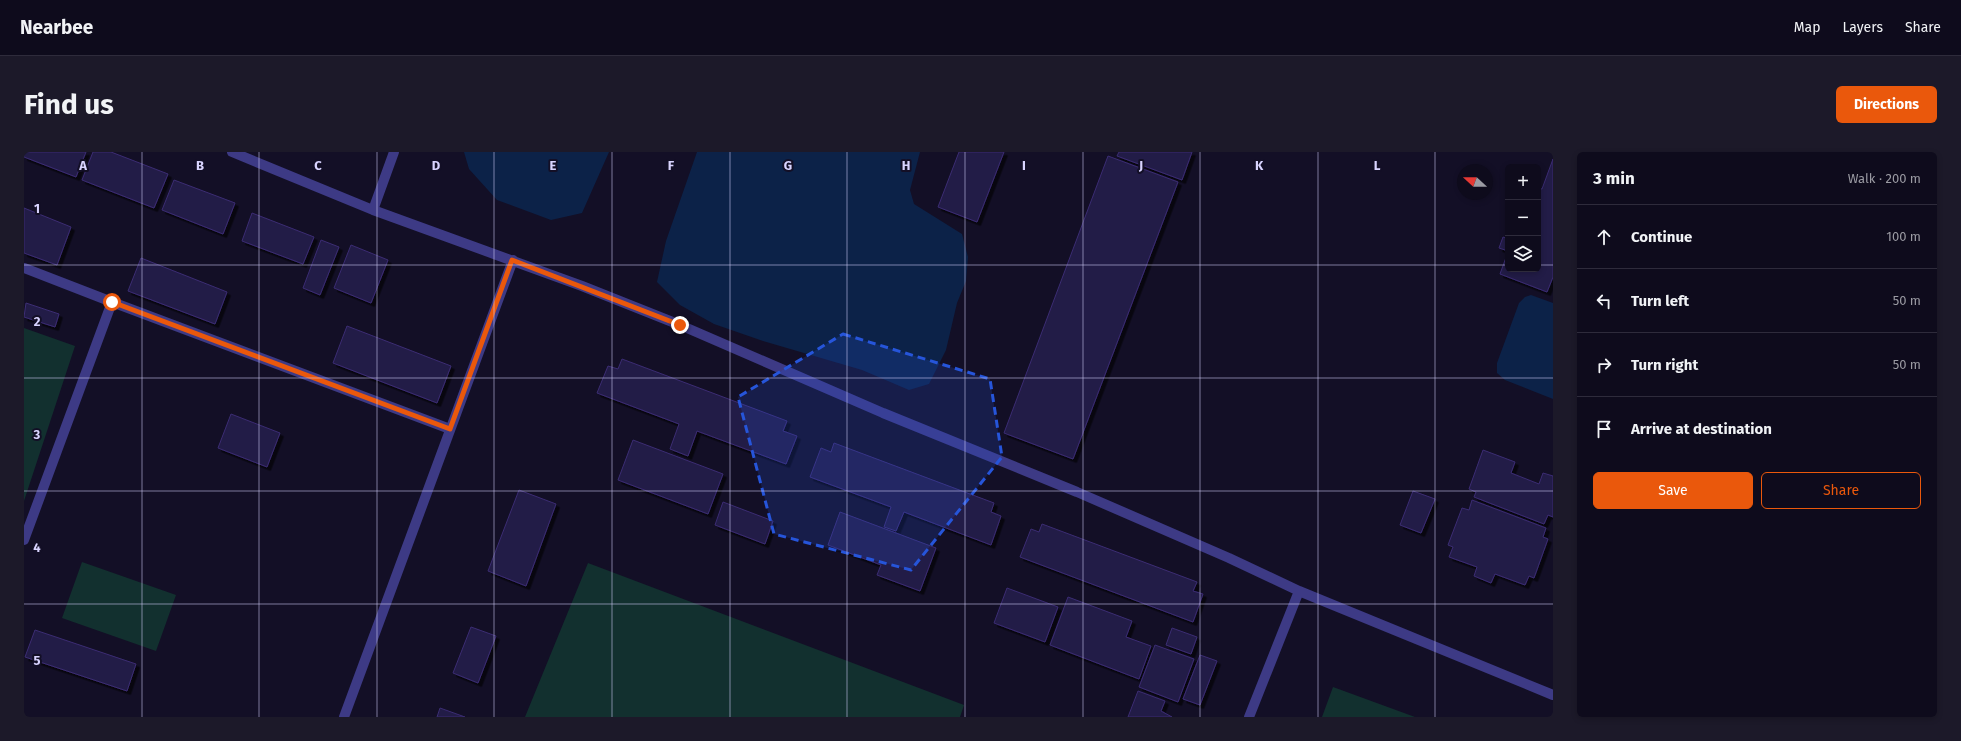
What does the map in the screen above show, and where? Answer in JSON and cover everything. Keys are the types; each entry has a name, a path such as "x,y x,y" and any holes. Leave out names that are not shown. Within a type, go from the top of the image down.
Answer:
{"lane":[{"path":"232,152 373,210 512,260 680,325 883,412 1077,492 1229,558 1299,591 1553,695"},
{"path":"373,210 394,152"},
{"path":"344,717 512,260"},
{"path":"24,268 450,429"},
{"path":"24,540 112,302"},
{"path":"1249,717 1299,591"}],"highlighted area":[{"path":"843,334 990,379 1002,457 911,570 774,534 738,397"}],"green space":[{"path":"24,328 75,346 24,501"},
{"path":"82,562 176,595 156,651 62,618"},
{"path":"588,563 964,705 960,717 525,717"},
{"path":"1333,687 1415,717 1322,717"}],"water":[{"path":"464,152 609,152 582,213 551,220 497,200 469,169"},
{"path":"697,152 920,152 910,190 914,204 962,234 968,257 966,281 957,303 946,350 929,384 909,390 862,370 763,341 714,324 680,305 657,282 666,241"},
{"path":"1531,295 1553,303 1553,399 1505,380 1497,373 1497,363 1519,303 1525,297"}],"building":[{"path":"24,152 86,152 76,177 24,157"},
{"path":"93,152 111,152 168,174 154,208 82,180"},
{"path":"959,152 1004,152 977,222 938,207"},
{"path":"1119,152 1192,152 1182,180 1117,156"},
{"path":"1108,156 1178,182 1073,459 1004,433"},
{"path":"1553,159 1553,277 1547,292 1500,274 1505,260 1505,272 1541,272 1542,189"},
{"path":"174,180 235,203 223,234 162,210"},
{"path":"24,208 71,227 57,265 24,253"},
{"path":"252,213 314,237 303,264 242,241"},
{"path":"1503,237 1505,238 1505,250 1499,248"},
{"path":"321,240 339,247 320,295 303,288"},
{"path":"351,245 388,260 371,303 334,288"},
{"path":"141,258 227,292 215,324 128,291"},
{"path":"26,303 59,314 55,327 24,317"},
{"path":"347,326 451,366 437,403 333,363"},
{"path":"622,359 787,421 783,431 797,436 786,464 697,431 688,456 670,449 679,424 597,393 608,366 618,369"},
{"path":"231,414 280,433 267,467 218,448"},
{"path":"633,440 723,474 708,514 618,480"},
{"path":"834,443 994,503 991,512 1001,516 991,545 904,512 896,531 884,527 891,507 810,477 821,448 831,452"},
{"path":"1483,450 1515,462 1511,473 1539,484 1543,473 1553,476 1553,517 1548,515 1544,524 1474,497 1476,492 1469,489"},
{"path":"519,490 556,504 526,586 488,571"},
{"path":"1413,491 1435,499 1421,533 1400,525"},
{"path":"1472,500 1546,528 1543,537 1548,539 1534,578 1529,576 1525,585 1495,574 1491,583 1474,576 1477,567 1449,557 1453,547 1448,545 1462,508 1469,510"},
{"path":"723,502 773,521 765,544 715,525"},
{"path":"840,512 936,548 920,591 877,575 881,565 828,545"},
{"path":"1042,524 1197,582 1193,591 1203,594 1193,622 1020,557 1031,529 1039,532"},
{"path":"1007,588 1058,607 1045,642 994,623"},
{"path":"1068,597 1132,621 1126,637 1151,646 1139,679 1050,645"},
{"path":"471,627 496,636 478,683 453,673"},
{"path":"1172,628 1197,637 1191,654 1166,645"},
{"path":"35,630 136,664 127,691 25,657"},
{"path":"1155,645 1194,659 1178,702 1139,687"},
{"path":"1200,655 1217,661 1200,705 1183,699"},
{"path":"1138,691 1165,701 1161,711 1172,717 1128,717"},
{"path":"440,708 465,717 437,717"}],"route":[{"path":"112,302 450,429 512,260 680,325"}]}
